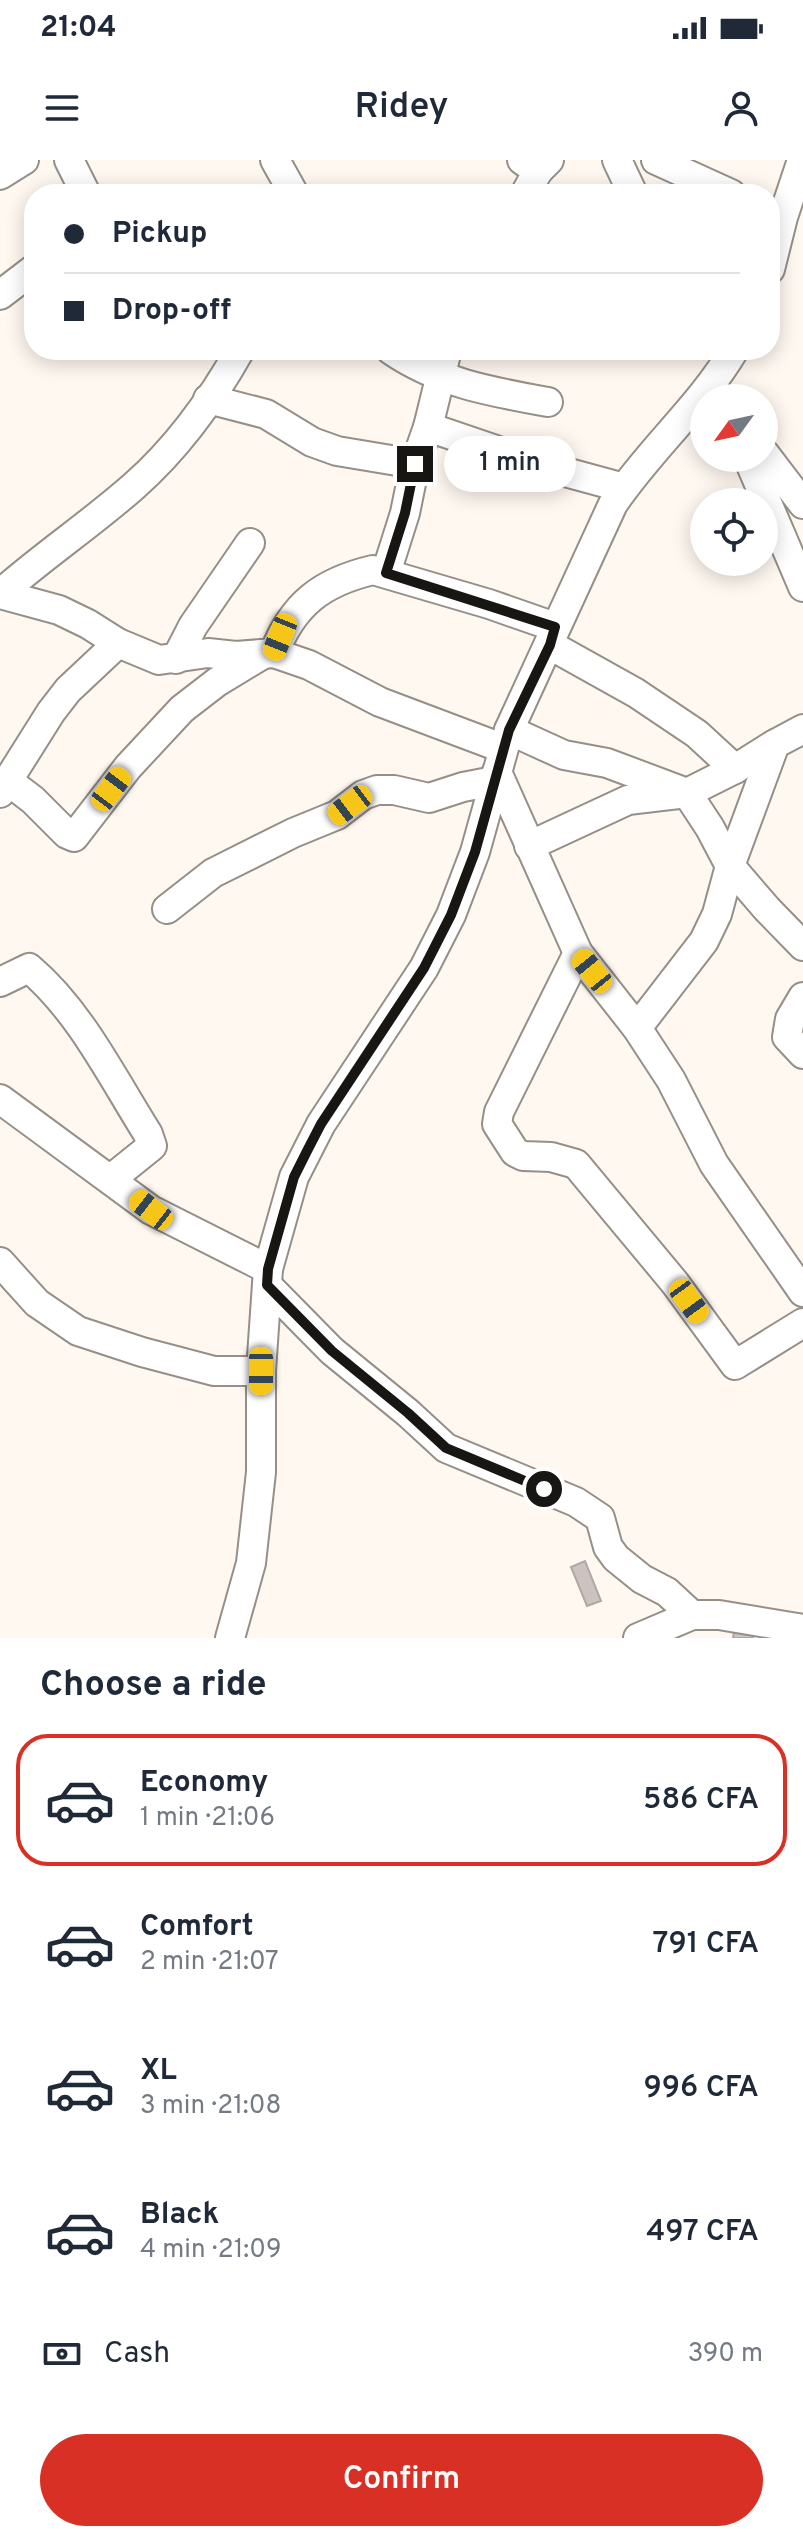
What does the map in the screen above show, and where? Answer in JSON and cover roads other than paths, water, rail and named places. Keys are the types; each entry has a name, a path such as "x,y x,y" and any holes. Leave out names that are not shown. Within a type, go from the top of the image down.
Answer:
{"street":[{"path":"0,175 24,160"},
{"path":"69,160 81,184"},
{"path":"275,160 288,184"},
{"path":"617,160 628,184"},
{"path":"656,160 709,184"},
{"path":"785,217 802,160"},
{"path":"0,295 24,277"},
{"path":"0,594 150,471 208,399 233,360"},
{"path":"408,360 440,378 548,402"},
{"path":"386,573 405,513 415,464 428,427 444,360"},
{"path":"707,360 713,384"},
{"path":"716,384 729,360"},
{"path":"208,399 266,414 312,442 337,451 415,464"},
{"path":"230,1638 251,1563 261,1472 261,1371 268,1277 294,1177 338,1098 424,968 451,915 475,852 501,758 602,526 635,472 690,414"},
{"path":"428,427 543,466 624,488"},
{"path":"778,471 803,504"},
{"path":"754,472 803,587"},
{"path":"176,659 193,626 250,543"},
{"path":"118,643 68,690 4,787 33,800 67,834 74,837 128,767 182,709 217,682 267,655 291,620 315,593 373,570 552,636 697,734 735,769"},
{"path":"0,594 59,610 118,643 159,660 208,653 267,655 309,665 501,758 564,755 607,763 687,793 730,866 803,946"},
{"path":"529,846 628,800 687,793 803,729"},
{"path":"637,1028 704,941 717,914 730,866 775,744"},
{"path":"501,758 529,846 578,953 637,1028 671,1080 714,1164 803,1292"},
{"path":"167,909 213,873 337,815 363,795 377,790 394,790 429,798 463,787 501,758"},
{"path":"578,953 499,1112 497,1124 501,1133 515,1152 523,1156 551,1157 576,1164 675,1283 735,1365 803,1323"},
{"path":"0,982 29,968 44,981 74,1017 148,1134 152,1146 111,1179"},
{"path":"803,997 790,1019 787,1037 803,1054"},
{"path":"0,1099 151,1210 268,1277 332,1351 446,1448 576,1502 600,1518 608,1547 616,1558 642,1579 667,1592 692,1615"},
{"path":"0,1262 37,1303 78,1331 214,1371 261,1371"},
{"path":"638,1638 692,1615 719,1615 803,1629"}]}
